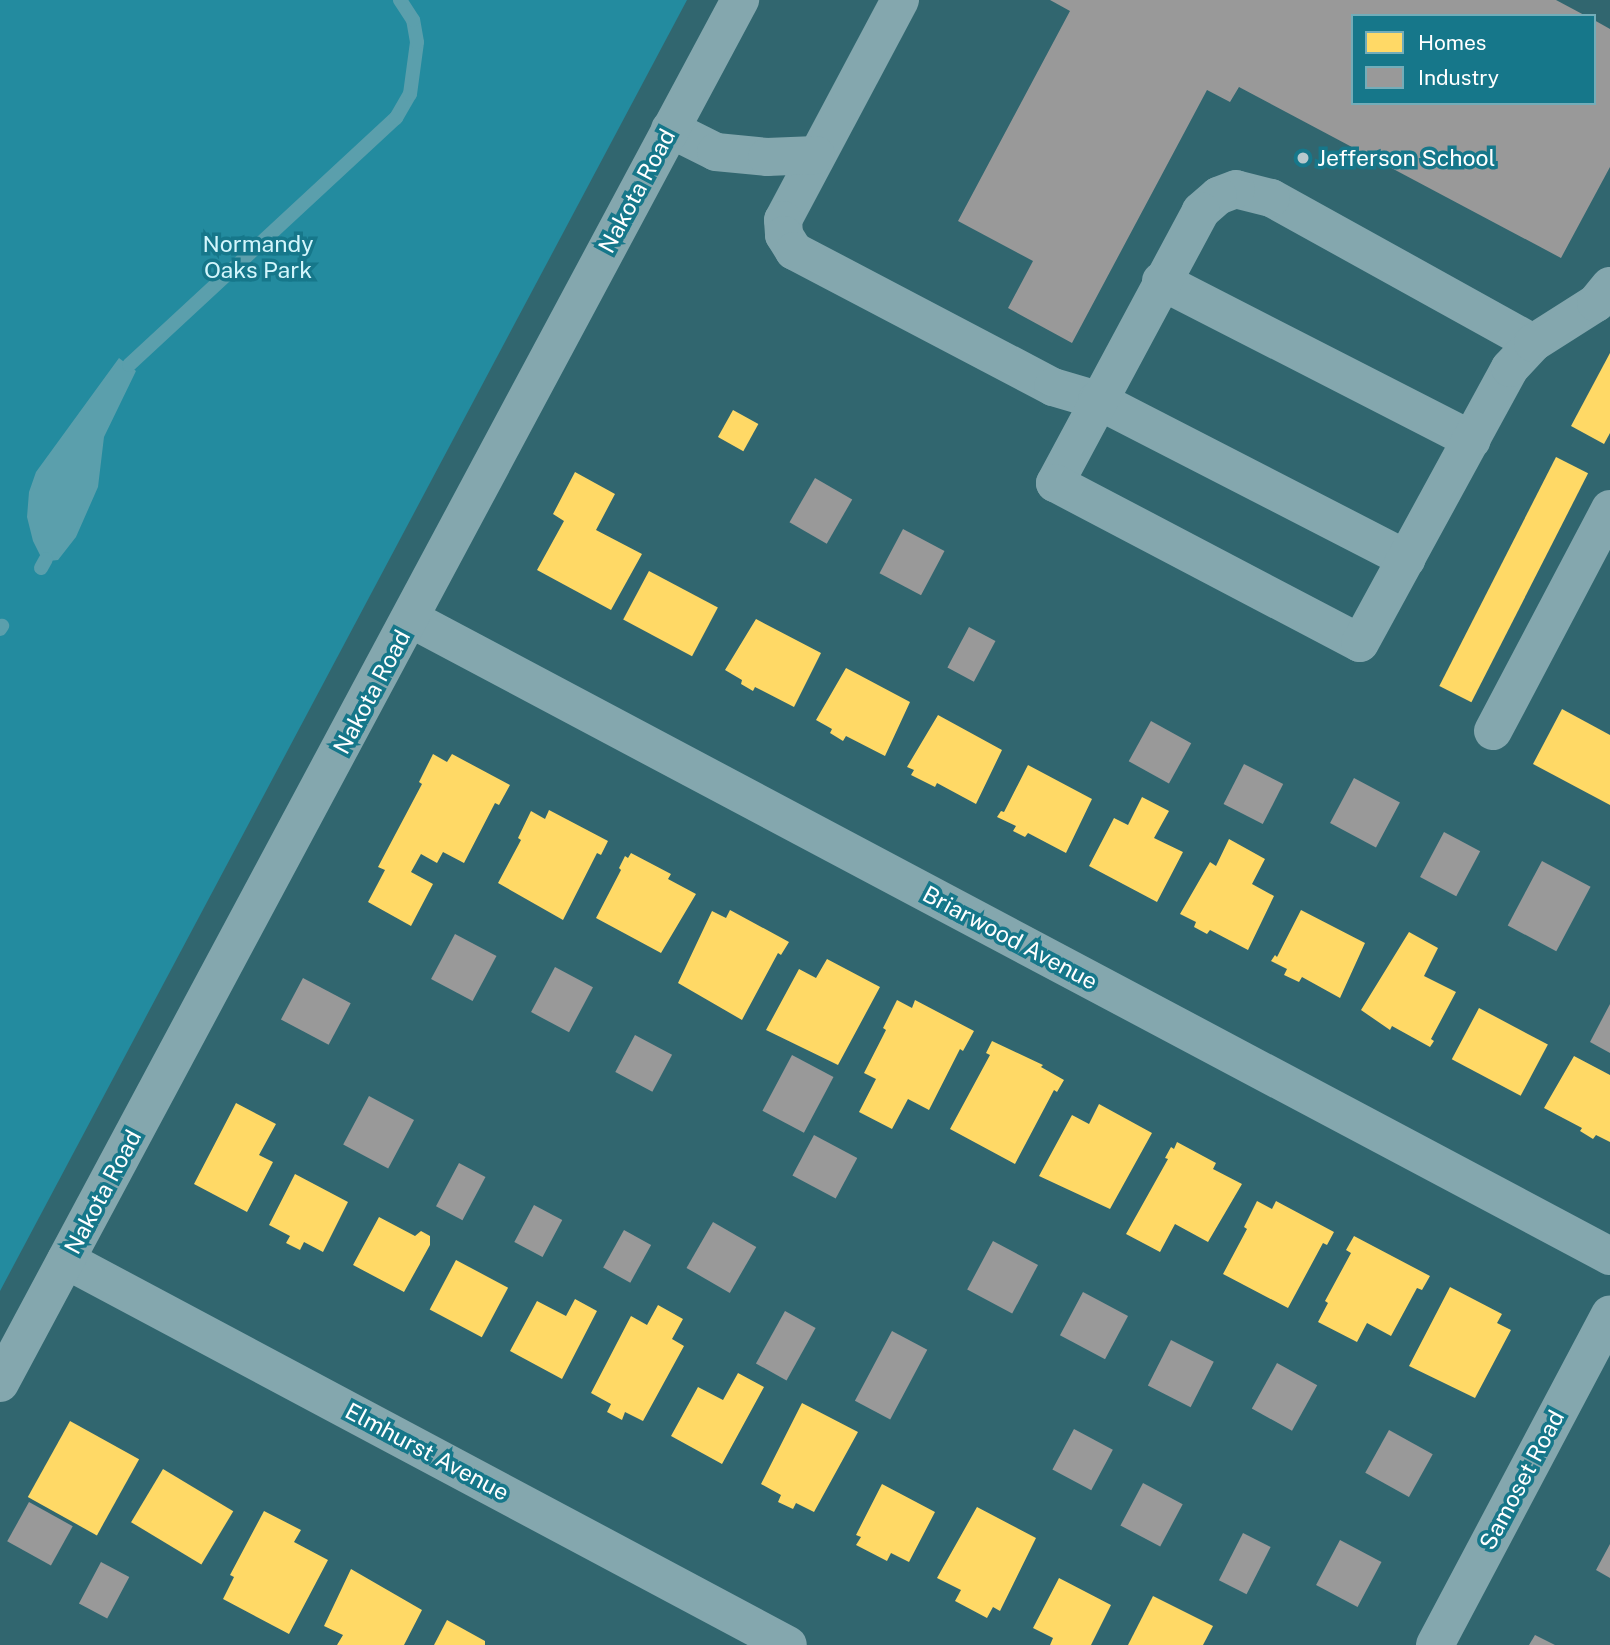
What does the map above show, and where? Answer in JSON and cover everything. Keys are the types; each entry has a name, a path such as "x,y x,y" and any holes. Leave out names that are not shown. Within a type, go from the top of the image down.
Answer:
{"street":[{"path":"900,0 783,220 784,235 794,251 1053,387 1097,400 1406,559"},
{"name":"Nakota Road","path":"0,1383 411,619 738,1"},
{"path":"670,129 716,152 767,157 816,155"},
{"path":"1533,343 1271,198 1236,189 1218,196 1200,211 1055,483 1360,643 1510,368 1533,343 1596,303 1610,286"},
{"path":"1161,281 1472,440"},
{"path":"1493,732 1610,509"},
{"name":"Briarwood Avenue","path":"411,619 1610,1256"},
{"name":"Elmhurst Avenue","path":"66,1260 788,1645"},
{"name":"Samoset Road","path":"1435,1645 1610,1315"}],"green space":[{"name":"Normandy Oaks Park","path":"0,0 687,0 0,1291"}],"shaded area":[{"path":"119,358 136,371 104,437 98,487 76,537 58,560 49,561 41,557 33,541 27,517 29,492 36,472"}],"building: Homes":[{"path":"1610,353 1610,433 1604,444 1571,426"},
{"path":"733,410 758,424 743,451 718,437"},
{"path":"1556,457 1588,473 1471,702 1439,686"},
{"path":"575,472 615,494 596,530 642,554 611,610 537,570 564,521 553,514"},
{"path":"649,571 718,608 692,656 623,620"},
{"path":"756,619 821,653 794,707 755,687 753,691 741,684 742,680 725,670"},
{"path":"846,668 910,702 885,756 846,736 843,741 830,733 832,729 816,720"},
{"path":"1562,709 1610,735 1610,805 1533,764"},
{"path":"938,715 1002,750 976,804 937,783 935,787 911,775 914,770 907,767"},
{"path":"433,754 447,762 452,754 510,785 499,805 495,803 464,863 443,852 437,863 421,854 411,872 433,884 411,926 368,902 385,870 378,867 422,784 419,782"},
{"path":"1028,765 1092,799 1066,853 1028,833 1025,837 1013,831 1016,826 997,817 1001,811 1004,812"},
{"path":"1142,797 1169,811 1154,838 1183,852 1157,902 1089,866 1114,818 1128,825"},
{"path":"549,810 608,841 601,855 597,853 563,920 498,883 521,840 518,838 531,811 545,819"},
{"path":"1229,839 1265,859 1252,884 1274,896 1248,950 1210,930 1207,934 1194,927 1196,922 1180,914 1210,862 1216,866"},
{"path":"631,853 671,874 668,879 696,894 661,953 596,918 621,870 619,868 625,856 628,858"},
{"path":"730,910 789,942 781,955 778,953 742,1020 678,983 712,911 726,918"},
{"path":"1301,910 1365,943 1340,998 1302,977 1299,982 1284,975 1287,969 1271,961 1275,955 1277,957"},
{"path":"1409,932 1438,948 1424,976 1456,992 1431,1039 1434,1041 1430,1047 1392,1026 1390,1030 1361,1010"},
{"path":"827,959 880,987 838,1065 766,1030 799,969 816,978"},
{"path":"897,1000 912,1008 915,1000 974,1031 963,1051 960,1049 929,1110 908,1099 892,1129 859,1112 876,1079 864,1073 886,1030 883,1028"},
{"path":"1479,1008 1548,1045 1521,1096 1452,1059"},
{"path":"992,1041 1043,1065 1041,1067 1064,1080 1057,1092 1054,1090 1015,1164 950,1129 990,1055 986,1053"},
{"path":"1574,1056 1610,1075 1610,1142 1596,1135 1593,1139 1580,1131 1582,1128 1544,1108"},
{"path":"236,1103 276,1124 259,1155 273,1162 247,1212 194,1184"},
{"path":"1099,1104 1152,1133 1110,1209 1039,1176 1072,1115 1089,1124"},
{"path":"1177,1142 1216,1163 1213,1169 1242,1184 1208,1242 1175,1224 1160,1252 1126,1234 1168,1159 1165,1158 1171,1147 1174,1149"},
{"path":"295,1174 348,1202 323,1252 304,1242 300,1250 286,1243 290,1236 269,1225"},
{"path":"1257,1201 1272,1209 1276,1201 1334,1232 1327,1245 1323,1243 1288,1308 1223,1274 1247,1229 1244,1227"},
{"path":"379,1217 415,1236 421,1231 430,1236 430,1245 404,1292 353,1265"},
{"path":"1354,1236 1430,1276 1422,1290 1417,1288 1391,1336 1367,1323 1357,1342 1318,1322 1328,1303 1325,1301 1351,1253 1346,1250"},
{"path":"456,1260 508,1288 482,1337 430,1309"},
{"path":"1450,1287 1502,1314 1497,1323 1511,1330 1475,1398 1409,1366"},
{"path":"575,1299 597,1311 562,1379 510,1351 537,1301 566,1316"},
{"path":"658,1305 683,1319 672,1339 684,1346 643,1421 625,1412 622,1420 607,1412 611,1404 591,1393 631,1316 647,1325"},
{"path":"738,1373 764,1387 722,1464 671,1436 698,1387 723,1400"},
{"path":"802,1403 858,1432 814,1512 796,1503 793,1509 778,1502 781,1495 761,1484"},
{"path":"70,1421 139,1459 97,1535 28,1497"},
{"path":"163,1469 233,1511 201,1564 131,1522"},
{"path":"882,1484 935,1512 909,1562 891,1553 887,1561 856,1545 861,1537 856,1535"},
{"path":"977,1507 1036,1538 1000,1611 993,1607 987,1618 955,1601 961,1590 937,1578"},
{"path":"264,1511 301,1530 294,1542 328,1560 289,1634 223,1599 234,1577 230,1575"},
{"path":"351,1569 422,1610 404,1645 337,1645 343,1635 324,1626"},
{"path":"1059,1578 1111,1605 1091,1645 1050,1645 1053,1638 1033,1628"},
{"path":"1153,1596 1213,1626 1203,1645 1128,1645"},
{"path":"447,1620 485,1641 485,1645 434,1645"}],"building: Industry":[{"path":"1050,0 1556,0 1582,14 1351,14 1351,105 1596,105 1596,21 1610,29 1610,167 1561,258 1239,87 1230,102 1207,90 1072,343 1008,308 1033,261 958,221 1070,11"},
{"path":"815,478 852,500 827,544 790,522"},
{"path":"903,529 944,551 921,595 880,573"},
{"path":"969,627 995,641 974,682 947,668"},
{"path":"1151,721 1191,743 1169,784 1129,761"},
{"path":"1244,764 1283,784 1263,824 1224,804"},
{"path":"1354,778 1400,802 1376,847 1330,823"},
{"path":"1444,832 1480,851 1456,896 1420,877"},
{"path":"1542,861 1591,887 1556,951 1508,925"},
{"path":"455,934 496,956 473,1001 431,979"},
{"path":"555,967 593,987 569,1032 531,1012"},
{"path":"303,978 351,1003 329,1045 281,1019"},
{"path":"1610,1004 1610,1053 1590,1042"},
{"path":"635,1035 672,1055 652,1092 615,1072"},
{"path":"792,1055 833,1077 804,1133 762,1111"},
{"path":"369,1096 414,1120 388,1169 343,1145"},
{"path":"814,1135 857,1158 836,1199 792,1176"},
{"path":"459,1163 485,1177 462,1220 436,1206"},
{"path":"534,1205 562,1220 543,1257 514,1242"},
{"path":"713,1222 756,1247 730,1293 686,1268"},
{"path":"624,1230 651,1245 630,1283 603,1268"},
{"path":"993,1241 1038,1265 1012,1314 967,1290"},
{"path":"1083,1292 1128,1316 1105,1359 1060,1335"},
{"path":"785,1311 816,1328 787,1380 756,1363"},
{"path":"892,1331 927,1350 890,1420 855,1401"},
{"path":"1171,1340 1214,1362 1191,1407 1148,1385"},
{"path":"1277,1363 1317,1385 1292,1431 1252,1408"},
{"path":"1074,1429 1113,1450 1091,1490 1052,1470"},
{"path":"1389,1430 1433,1454 1409,1497 1365,1473"},
{"path":"1143,1483 1183,1504 1160,1547 1120,1525"},
{"path":"29,1502 73,1526 51,1566 7,1541"},
{"path":"1243,1533 1271,1547 1247,1594 1219,1580"},
{"path":"1340,1540 1381,1562 1358,1607 1316,1585"},
{"path":"1610,1544 1610,1578 1596,1570"},
{"path":"101,1562 129,1577 107,1619 79,1603"},
{"path":"1535,1635 1555,1645 1529,1645"}],"waterway":[{"path":"129,365 396,118 410,94 417,42 413,20 400,0"},
{"path":"41,568 46,559"}],"place":[{"name":"Jefferson School","path":"1303,158"}]}
